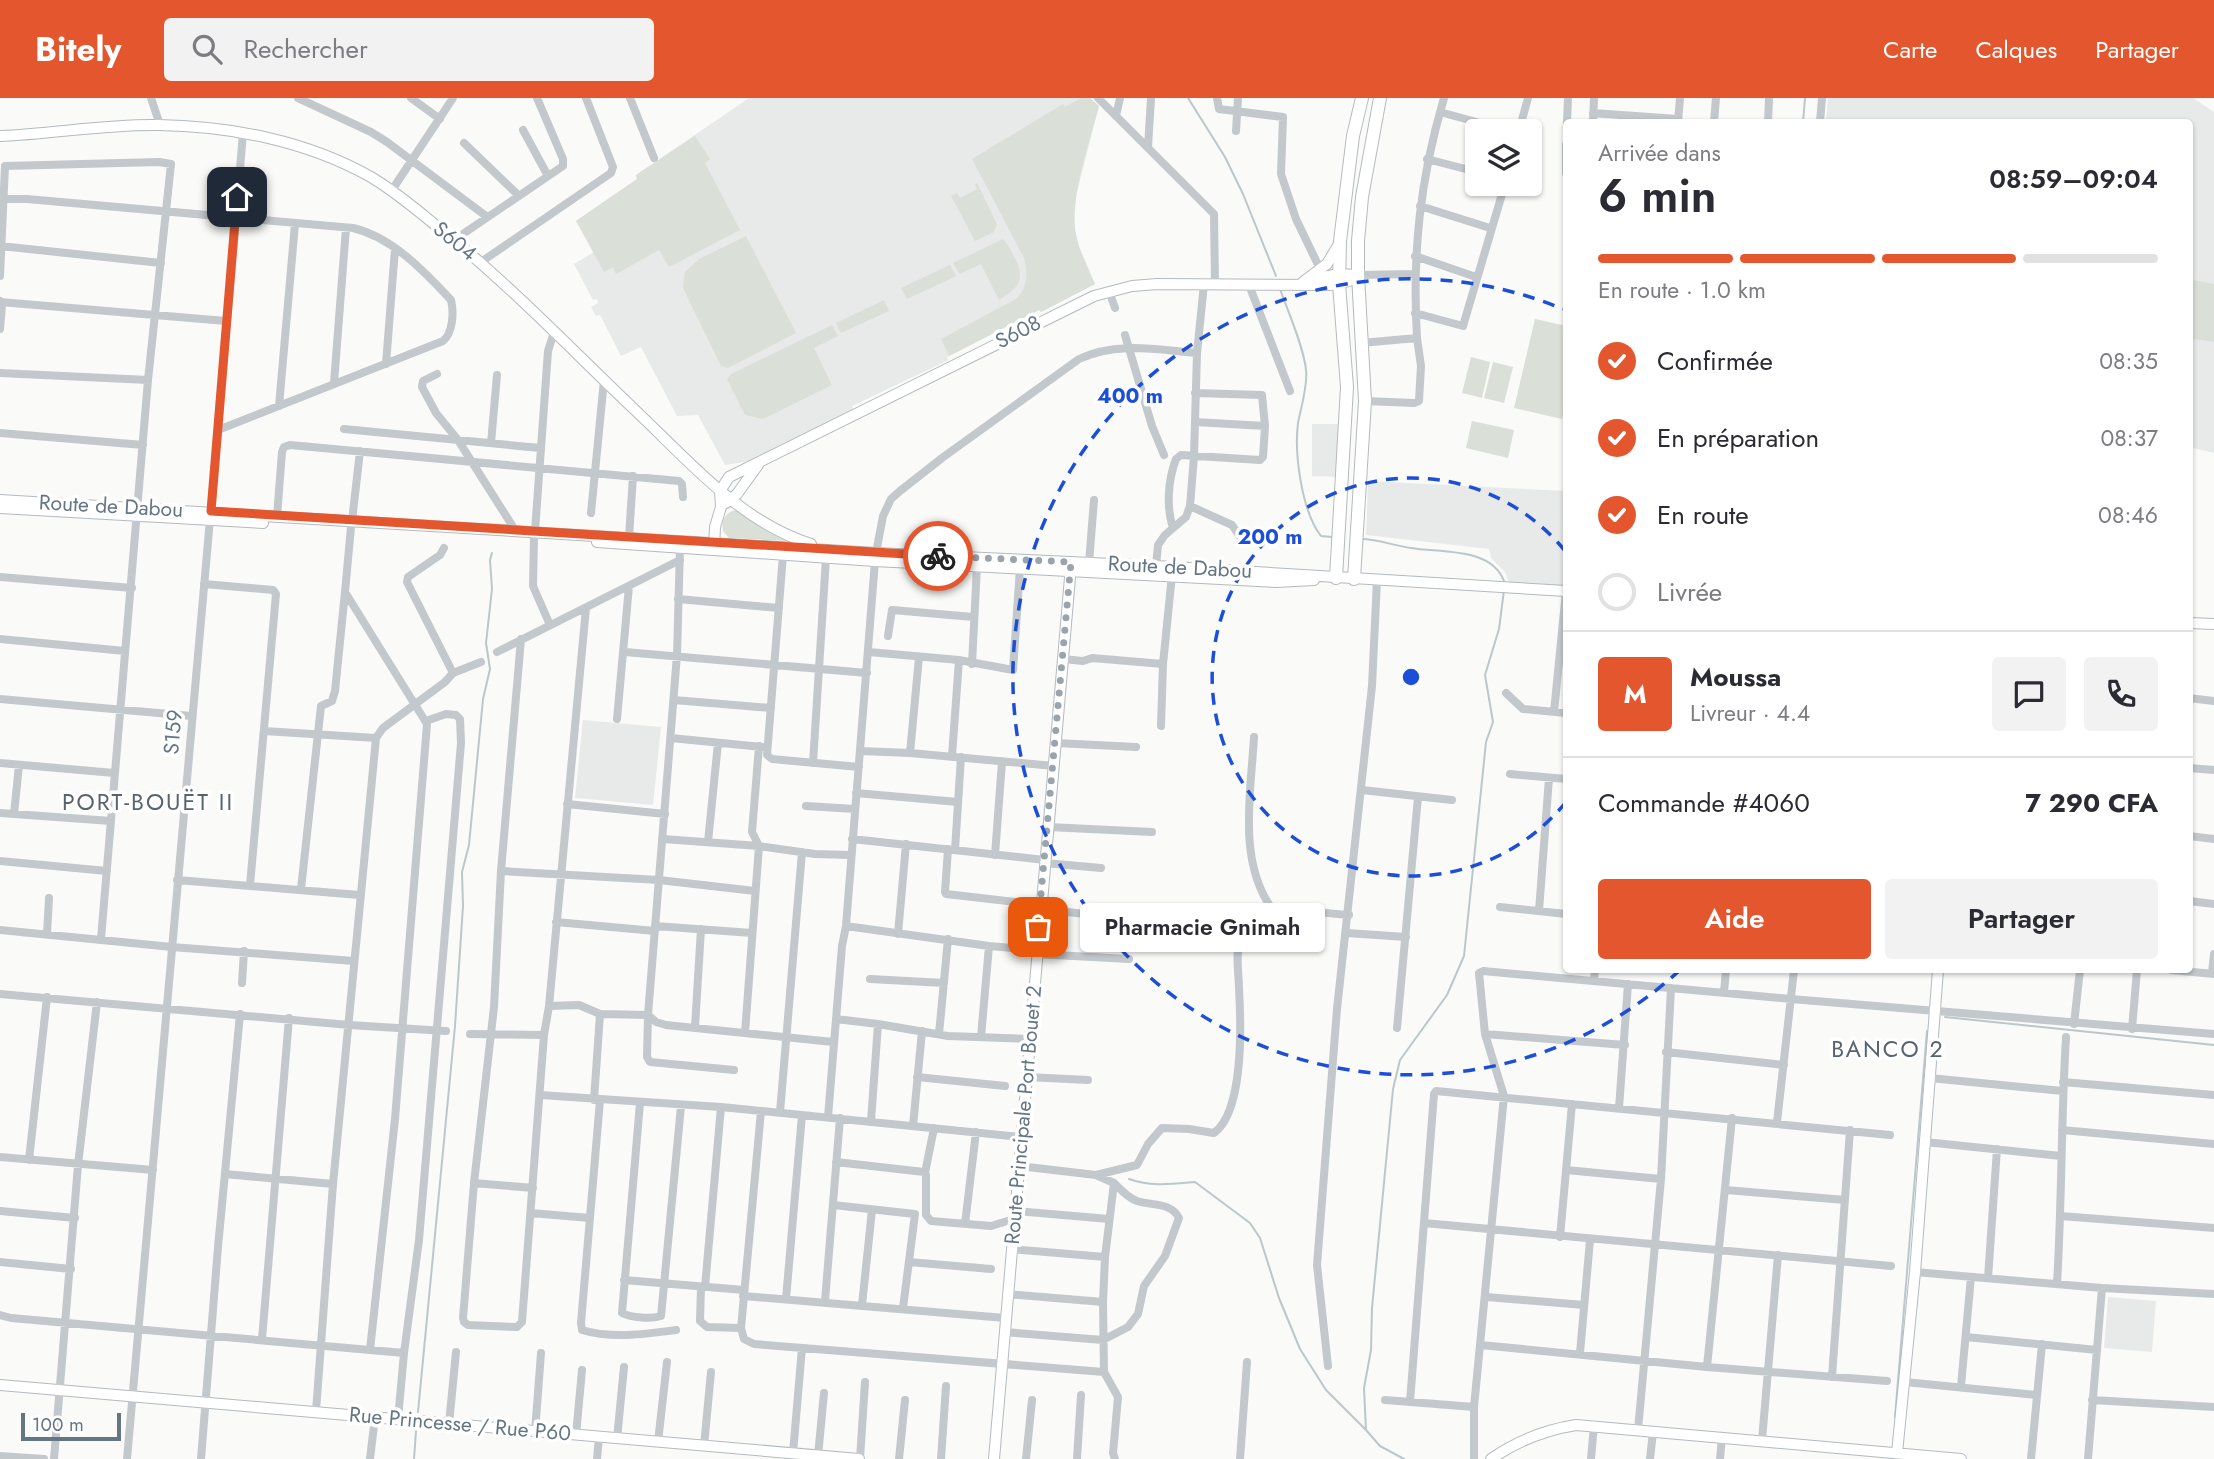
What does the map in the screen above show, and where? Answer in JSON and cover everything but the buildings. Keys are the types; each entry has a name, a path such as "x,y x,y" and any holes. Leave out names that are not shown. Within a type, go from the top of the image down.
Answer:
{"main road":[{"path":"1336,578 1345,463 1347,387 1339,279 1340,242 1353,136 1362,98"},
{"path":"1354,579 1365,401 1358,275 1362,197 1380,98"},
{"path":"1345,463 1363,464"}],"street":[{"path":"151,98 160,125"},
{"path":"298,98 371,132 486,216"},
{"path":"411,98 440,119"},
{"path":"392,190 414,161 453,98"},
{"path":"454,240 562,167 563,159 537,98"},
{"path":"481,262 611,173 613,167 586,98"},
{"path":"630,98 654,159"},
{"path":"1116,116 1121,98"},
{"path":"1148,147 1151,98"},
{"path":"1217,98 1219,108 1283,117 1281,174 1296,219 1321,271"},
{"path":"1236,131 1238,98"},
{"path":"1365,401 1419,401 1421,366 1415,313 1415,256 1427,159 1444,98"},
{"path":"1522,119 1528,98"},
{"path":"1567,119 1568,98"},
{"path":"1593,119 1594,98"},
{"path":"1678,119 1680,98"},
{"path":"1714,119 1716,98"},
{"path":"1768,119 1769,98"},
{"path":"1820,119 1822,98"},
{"path":"1101,99 1214,214 1210,284 1198,353 1189,506 1186,517 1158,545 1156,566"},
{"path":"1440,112 1465,119"},
{"path":"1593,113 1657,119"},
{"name":"S604","path":"0,136 99,127 160,125 243,132 307,148 368,176 392,190 481,262 720,491 789,535 826,554"},
{"path":"523,130 548,176"},
{"name":"S159","path":"127,1459 243,132"},
{"path":"464,143 518,195"},
{"path":"1427,159 1465,169"},
{"path":"0,276 2,199 4,169 7,166 171,164 148,380 101,939"},
{"path":"1415,313 1462,327 1501,196"},
{"path":"2,199 362,230 419,267 451,300 453,305 449,337 443,341 218,430"},
{"path":"1420,206 1490,228"},
{"path":"279,406 295,223"},
{"path":"334,383 346,228"},
{"name":"S608","path":"1301,283 1321,271 1334,255 1340,242"},
{"path":"1,246 160,263"},
{"path":"386,364 395,249"},
{"path":"1415,256 1476,277"},
{"path":"1358,275 1415,274"},
{"name":"S608","path":"729,477 758,465 1077,302 1109,291 1157,284 1301,283 1358,275"},
{"path":"1249,285 1290,391"},
{"path":"1109,291 1115,308"},
{"path":"0,329 0,302 226,321"},
{"path":"550,625 533,586 538,469 548,351 554,332"},
{"path":"1125,335 1152,426 1164,455"},
{"path":"1361,343 1417,338"},
{"path":"828,1117 876,557 883,516 891,499 905,485 1079,359 1095,351 1129,347 1198,353"},
{"path":"0,373 148,380"},
{"path":"437,374 423,381 422,387 436,413 458,440 515,530"},
{"path":"491,443 497,375"},
{"path":"592,513 604,380"},
{"path":"1173,528 1168,502 1172,468 1181,455 1262,460 1265,426 1261,394 1195,393"},
{"path":"1195,422 1265,426"},
{"path":"344,429 540,448"},
{"path":"0,433 143,445"},
{"path":"277,516 282,452 284,447 290,445 679,481 682,484 683,496"},
{"path":"301,889 316,735 321,706 332,701 335,691 359,451"},
{"name":"S608","path":"721,507 732,499 758,465"},
{"path":"629,537 633,476"},
{"path":"705,478 729,477"},
{"path":"714,546 715,527 721,507 720,491 729,477"},
{"name":"Route de Dabou","path":"0,500 351,524 629,537 714,546 876,557 1071,567 1089,563 1156,566 1563,591"},
{"path":"1089,563 1094,500"},
{"path":"1189,506 1232,525 1241,538"},
{"name":"Route de Dabou","path":"0,508 137,511"},
{"name":"Route de Dabou","path":"211,515 277,516 351,524 515,530 534,534"},
{"path":"534,534 680,554"},
{"path":"497,652 629,586 680,554 714,546 783,555 826,554 813,763"},
{"path":"444,548 440,555 408,576 407,582 453,673"},
{"path":"680,554 677,655 648,1015 647,1057 650,1062 734,1070"},
{"path":"745,1034 759,846 752,832 771,708 783,555"},
{"path":"876,557 977,566 1071,567 1298,582 1336,578"},
{"path":"972,664 977,566"},
{"name":"Route Principale Port Bouet 2","path":"995,1459 1071,567"},
{"path":"869,652 959,660 1013,670 1020,568"},
{"path":"1161,726 1163,664 1172,575"},
{"path":"0,577 131,588"},
{"path":"1328,1366 1317,1265 1337,1009 1372,686 1377,580"},
{"path":"204,584 275,592 250,885"},
{"path":"617,719 629,586"},
{"path":"345,592 426,721 385,1224 370,1350"},
{"path":"678,599 779,608"},
{"path":"521,639 501,871 494,1007 474,1183 464,1313 464,1322 468,1325 520,1326 544,1035 549,1006 586,608"},
{"path":"888,636 891,612 895,610 973,617"},
{"path":"2193,617 2214,618"},
{"path":"1554,712 1563,621"},
{"path":"2193,623 2214,624"},
{"path":"0,639 125,652"},
{"path":"625,652 867,673"},
{"path":"910,753 919,657"},
{"path":"1063,659 1083,661 1092,658 1163,664"},
{"path":"959,660 958,802 944,892 1113,917"},
{"path":"316,1411 333,1184 376,738 383,729 453,673 481,662"},
{"path":"1506,693 1523,709 1563,713"},
{"path":"2193,698 2214,701"},
{"path":"0,699 192,716"},
{"path":"674,699 771,708"},
{"path":"398,1419 419,1240 461,748 460,719 456,715 450,713 426,721"},
{"path":"264,731 376,738"},
{"path":"1254,737 1249,817 1251,854 1263,898 1273,910"},
{"path":"671,738 763,748"},
{"path":"708,842 718,743"},
{"path":"1056,743 1136,747"},
{"path":"763,748 772,759 859,767"},
{"path":"860,751 1054,766"},
{"path":"995,855 1002,762"},
{"path":"0,763 114,773"},
{"path":"14,814 19,765"},
{"path":"2193,768 2214,771"},
{"path":"1510,774 1563,779"},
{"path":"1539,911 1549,778"},
{"path":"1362,790 1452,800"},
{"path":"856,793 958,802"},
{"path":"1397,1028 1418,797"},
{"path":"567,804 665,814"},
{"path":"806,806 855,809"},
{"path":"0,813 111,821"},
{"path":"1048,827 1152,832"},
{"path":"2193,836 2214,839"},
{"path":"663,839 850,855"},
{"path":"852,839 1101,868"},
{"path":"898,934 905,844"},
{"path":"780,1112 802,852"},
{"path":"0,861 107,871"},
{"path":"501,871 659,880 755,891"},
{"path":"177,880 359,895"},
{"path":"47,934 49,898"},
{"path":"2193,901 2214,904"},
{"path":"1500,907 1563,914"},
{"path":"1096,1175 1137,1165 1148,1144 1162,1128 1214,1133 1222,1127 1232,1105 1238,1060 1239,942 1245,929 1255,918 1273,910 1349,915"},
{"path":"556,922 752,933"},
{"path":"846,926 1037,952 1129,959"},
{"path":"695,1027 701,929"},
{"path":"0,930 354,961"},
{"path":"1347,933 1406,937"},
{"path":"939,1034 948,939"},
{"path":"981,1037 989,946"},
{"path":"242,983 244,951"},
{"path":"2193,972 2213,973 2214,954"},
{"path":"1474,1459 1474,1407 1504,1096 1485,1034 1478,977 1483,971 2214,1034"},
{"path":"1594,981 1595,973"},
{"path":"1724,992 1726,973"},
{"path":"1777,1122 1794,973"},
{"path":"1894,1454 1905,1382 1938,973"},
{"path":"2074,1024 2080,973"},
{"path":"2132,1029 2137,973"},
{"path":"870,979 944,984"},
{"path":"1619,1108 1628,984"},
{"path":"1638,1430 1661,1179 1671,988"},
{"path":"0,994 446,1031"},
{"path":"29,1160 47,998"},
{"path":"54,1459 78,1165 97,1002"},
{"path":"549,1006 579,1005 600,1014 648,1015 666,1026 833,1042"},
{"path":"201,1459 240,1014"},
{"path":"600,1014 582,1331 631,1335 676,1330"},
{"path":"262,1339 289,1018"},
{"path":"836,1019 939,1034 1030,1039"},
{"path":"870,1121 878,1024"},
{"path":"913,1126 922,1031"},
{"path":"470,1034 544,1035"},
{"path":"1485,1034 1625,1045"},
{"path":"2057,1284 2066,1037"},
{"path":"1666,1052 1784,1065"},
{"path":"917,1076 1005,1086"},
{"path":"1026,1077 1088,1080"},
{"path":"1930,1078 2214,1094"},
{"path":"1410,1402 1434,1094 1439,1091 1890,1135"},
{"path":"540,1095 780,1112 1021,1137"},
{"path":"640,1103 624,1280 624,1315 653,1318 661,1316 681,1106"},
{"path":"1560,1237 1572,1104"},
{"path":"721,1107 700,1321 702,1325 741,1328"},
{"path":"761,1111 741,1328 744,1339 750,1343 802,1348 1104,1372"},
{"path":"786,1299 802,1115"},
{"path":"825,1301 840,1118"},
{"path":"1707,1367 1721,1250 1732,1118"},
{"path":"934,1128 925,1173 926,1215 931,1221 991,1226 1014,1215 1109,1219"},
{"path":"1832,1377 1850,1130"},
{"path":"2062,1130 2214,1144"},
{"path":"965,1224 976,1132"},
{"path":"1925,1142 2061,1156"},
{"path":"1988,1279 1997,1149"},
{"path":"0,1157 153,1170"},
{"path":"836,1162 925,1173"},
{"path":"1004,1332 1103,1340 1128,1327 1141,1306 1144,1286 1165,1256 1180,1218 1167,1206 1130,1198 1114,1183 1096,1175 1019,1166"},
{"path":"1566,1170 1661,1179"},
{"path":"225,1174 333,1184"},
{"path":"474,1183 533,1188"},
{"path":"1114,1183 1105,1257 1103,1340 1104,1372 1118,1397 1113,1453 1115,1459"},
{"path":"1726,1190 1845,1200"},
{"path":"833,1205 926,1215"},
{"path":"862,1305 872,1210"},
{"path":"0,1211 75,1218"},
{"path":"531,1213 590,1218"},
{"path":"903,1308 915,1214"},
{"path":"2061,1216 2214,1228"},
{"path":"1424,1223 1891,1266"},
{"path":"1580,1353 1590,1240"},
{"path":"1011,1250 1105,1257"},
{"path":"1762,1440 1778,1255"},
{"path":"0,1262 71,1269"},
{"path":"909,1262 991,1269"},
{"path":"1915,1272 2102,1288 2214,1294"},
{"path":"1961,1386 1971,1277"},
{"path":"624,1280 703,1287 786,1299 1005,1318"},
{"path":"2088,1459 2102,1288"},
{"path":"1007,1294 1103,1302"},
{"path":"1486,1297 1584,1305"},
{"path":"0,1315 404,1353"},
{"path":"1966,1337 2097,1350"},
{"path":"2031,1459 2042,1344"},
{"path":"1480,1345 1768,1373 1887,1381"},
{"path":"798,1455 802,1348"},
{"path":"449,1424 456,1352"},
{"path":"535,1432 541,1353"},
{"path":"658,1442 667,1362"},
{"path":"1240,1459 1247,1362"},
{"path":"617,1439 624,1367"},
{"path":"576,1435 582,1370"},
{"path":"704,1446 711,1373"},
{"path":"859,1459 865,1382"},
{"path":"1905,1382 2037,1395"},
{"name":"Rue Princesse / Rue P60","path":"0,1385 859,1459"},
{"path":"941,1459 946,1386"},
{"path":"818,1455 824,1393"},
{"path":"1077,1459 1081,1395"},
{"path":"899,1459 905,1400"},
{"path":"1026,1459 1032,1400"},
{"path":"1384,1400 1474,1407"},
{"path":"2092,1400 2214,1407"},
{"path":"370,1459 375,1417"},
{"path":"1491,1459 1541,1433 1576,1425 1594,1425 1961,1459"},
{"path":"1591,1459 1594,1425"},
{"path":"1650,1459 1653,1432"},
{"path":"597,1459 599,1437"},
{"path":"1720,1459 1721,1437"},
{"path":"4,1457 44,1459"}],"shaded area":[{"path":"749,98 1090,98 1099,106 1076,196 1074,226 1079,246 1095,284 947,357 948,360 852,406 853,409 751,461 725,465 698,415 677,416 641,347 621,356 600,315 596,316 591,307 598,303 597,299 593,300 574,264 594,252 576,221 637,179 636,175"},
{"path":"1081,98 1090,98 1099,106 1082,167 1075,215 1078,243 1095,284 949,356 941,339 1016,299 1026,280 1024,258 972,159 1063,104 1065,107"},
{"path":"1828,98 2193,98 2214,112 2214,453 2193,448 2193,119 1826,119"},
{"path":"695,136 710,159 705,163 740,230 669,267 659,250 616,274 613,267 604,272 576,221 637,179 636,175"},
{"path":"977,183 997,224 994,232 975,241 951,196 957,193 960,198 977,189"},
{"path":"746,236 796,333 728,368 721,366 683,288 685,272 699,259"},
{"path":"1003,239 1015,258 1020,278 1015,288 999,300 981,264 960,274 953,263"},
{"path":"950,265 956,276 907,299 901,288"},
{"path":"2193,280 2214,284 2214,342 2193,339"},
{"path":"884,300 889,311 841,333 836,323"},
{"path":"1535,319 1563,325 1562,419 1514,408"},
{"path":"832,325 838,336 814,348 832,385 763,419 745,415 727,379 731,374"},
{"path":"1471,357 1490,362 1482,398 1462,393"},
{"path":"1493,362 1513,367 1504,403 1484,398"},
{"path":"1472,421 1514,430 1508,458 1466,448"},
{"path":"1312,424 1341,424 1339,477 1312,476"},
{"path":"1368,481 1563,491 1563,586 1509,582 1505,572 1491,558 1489,549 1366,535"},
{"path":"737,510 789,541 729,538 723,531 724,520 727,514"},
{"path":"583,720 661,727 653,805 575,798"},
{"path":"2108,1297 2156,1301 2152,1352 2104,1348"}],"waterway":[{"path":"1188,98 1225,157 1276,276"},
{"path":"1803,119 1805,98"},
{"path":"1280,289 1305,361 1305,390 1297,436 1304,498 1314,526 1321,536 1332,537"},
{"path":"1362,539 1477,557 1498,570 1504,581"},
{"path":"418,1412 455,1026 463,906 462,872 469,845 483,699 490,669 486,643 492,589 492,553"},
{"path":"1404,1459 1380,1446 1366,1430 1364,1388 1371,1350 1372,1308 1393,1089 1400,1060 1447,995 1464,956 1486,742 1493,722 1485,675 1499,629 1504,590"},
{"path":"1945,1017 2214,1045"},
{"path":"1895,1417 1927,1031"},
{"path":"1129,1179 1153,1184 1195,1182 1250,1223 1260,1238 1279,1298 1300,1349 1326,1390 1366,1430"},
{"path":"414,1459 416,1431"}],"way so far":[{"path":"938,556 1071,562 1038,927"}],"place":[{"name":"Pharmacie Gnimah","path":"1038,927"}],"district":[{"name":"PORT-BOUËT II","path":"148,802"},
{"name":"BANCO 2","path":"1888,1049"}],"route":[{"path":"237,197 211,511 938,556"}]}
